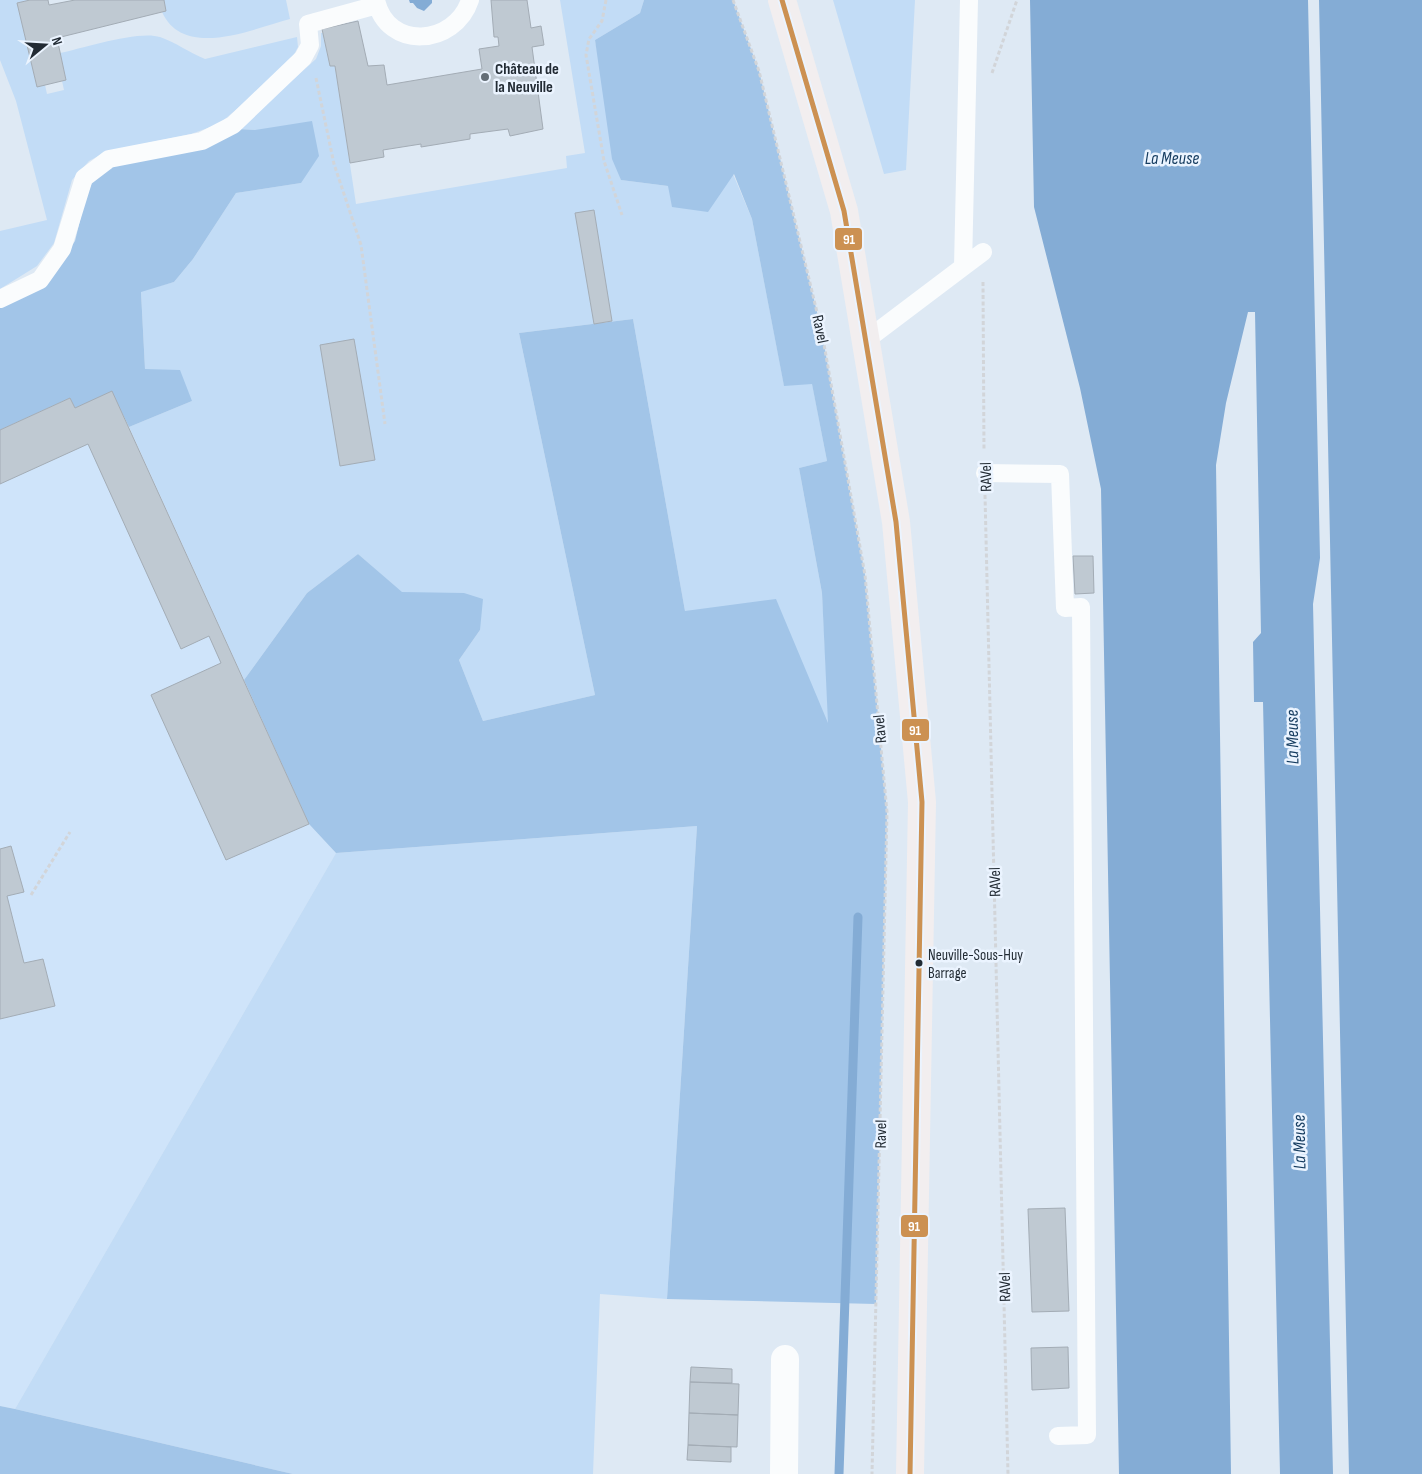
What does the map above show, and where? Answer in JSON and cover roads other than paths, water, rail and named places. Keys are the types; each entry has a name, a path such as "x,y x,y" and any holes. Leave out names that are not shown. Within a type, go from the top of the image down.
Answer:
{"main road":[{"path":"782,0 844,210 896,522 922,802 910,1474"}],"street":[{"path":"784,1474 785,1360"}],"lane":[{"path":"0,299 40,280 62,249 84,178 109,159 202,141 233,126 303,58 310,45 308,24 376,3 385,19 396,30 411,36 427,38 443,33 456,25 466,12 470,0"},
{"path":"963,267 969,0"},
{"path":"865,341 983,252"},
{"path":"985,473 1060,474 1065,608 1081,607 1086,1435 1058,1436"}],"water":[{"path":"409,0 432,0 432,3 424,11 410,3"},
{"name":"La Meuse","path":"1030,0 1308,0 1320,558 1313,604 1333,1474 1280,1474 1263,702 1254,702 1253,642 1261,633 1255,312 1248,312 1226,403 1216,465 1231,1474 1119,1474 1101,489 1080,388 1034,207"},
{"name":"La Meuse","path":"1319,0 1422,0 1422,1474 1349,1474"}],"waterway":[{"path":"839,1474 858,917"}],"place":[{"name":"Château de la Neuville","path":"485,77"},
{"name":"Neuville-Sous-Huy Barrage","path":"919,963"}]}
